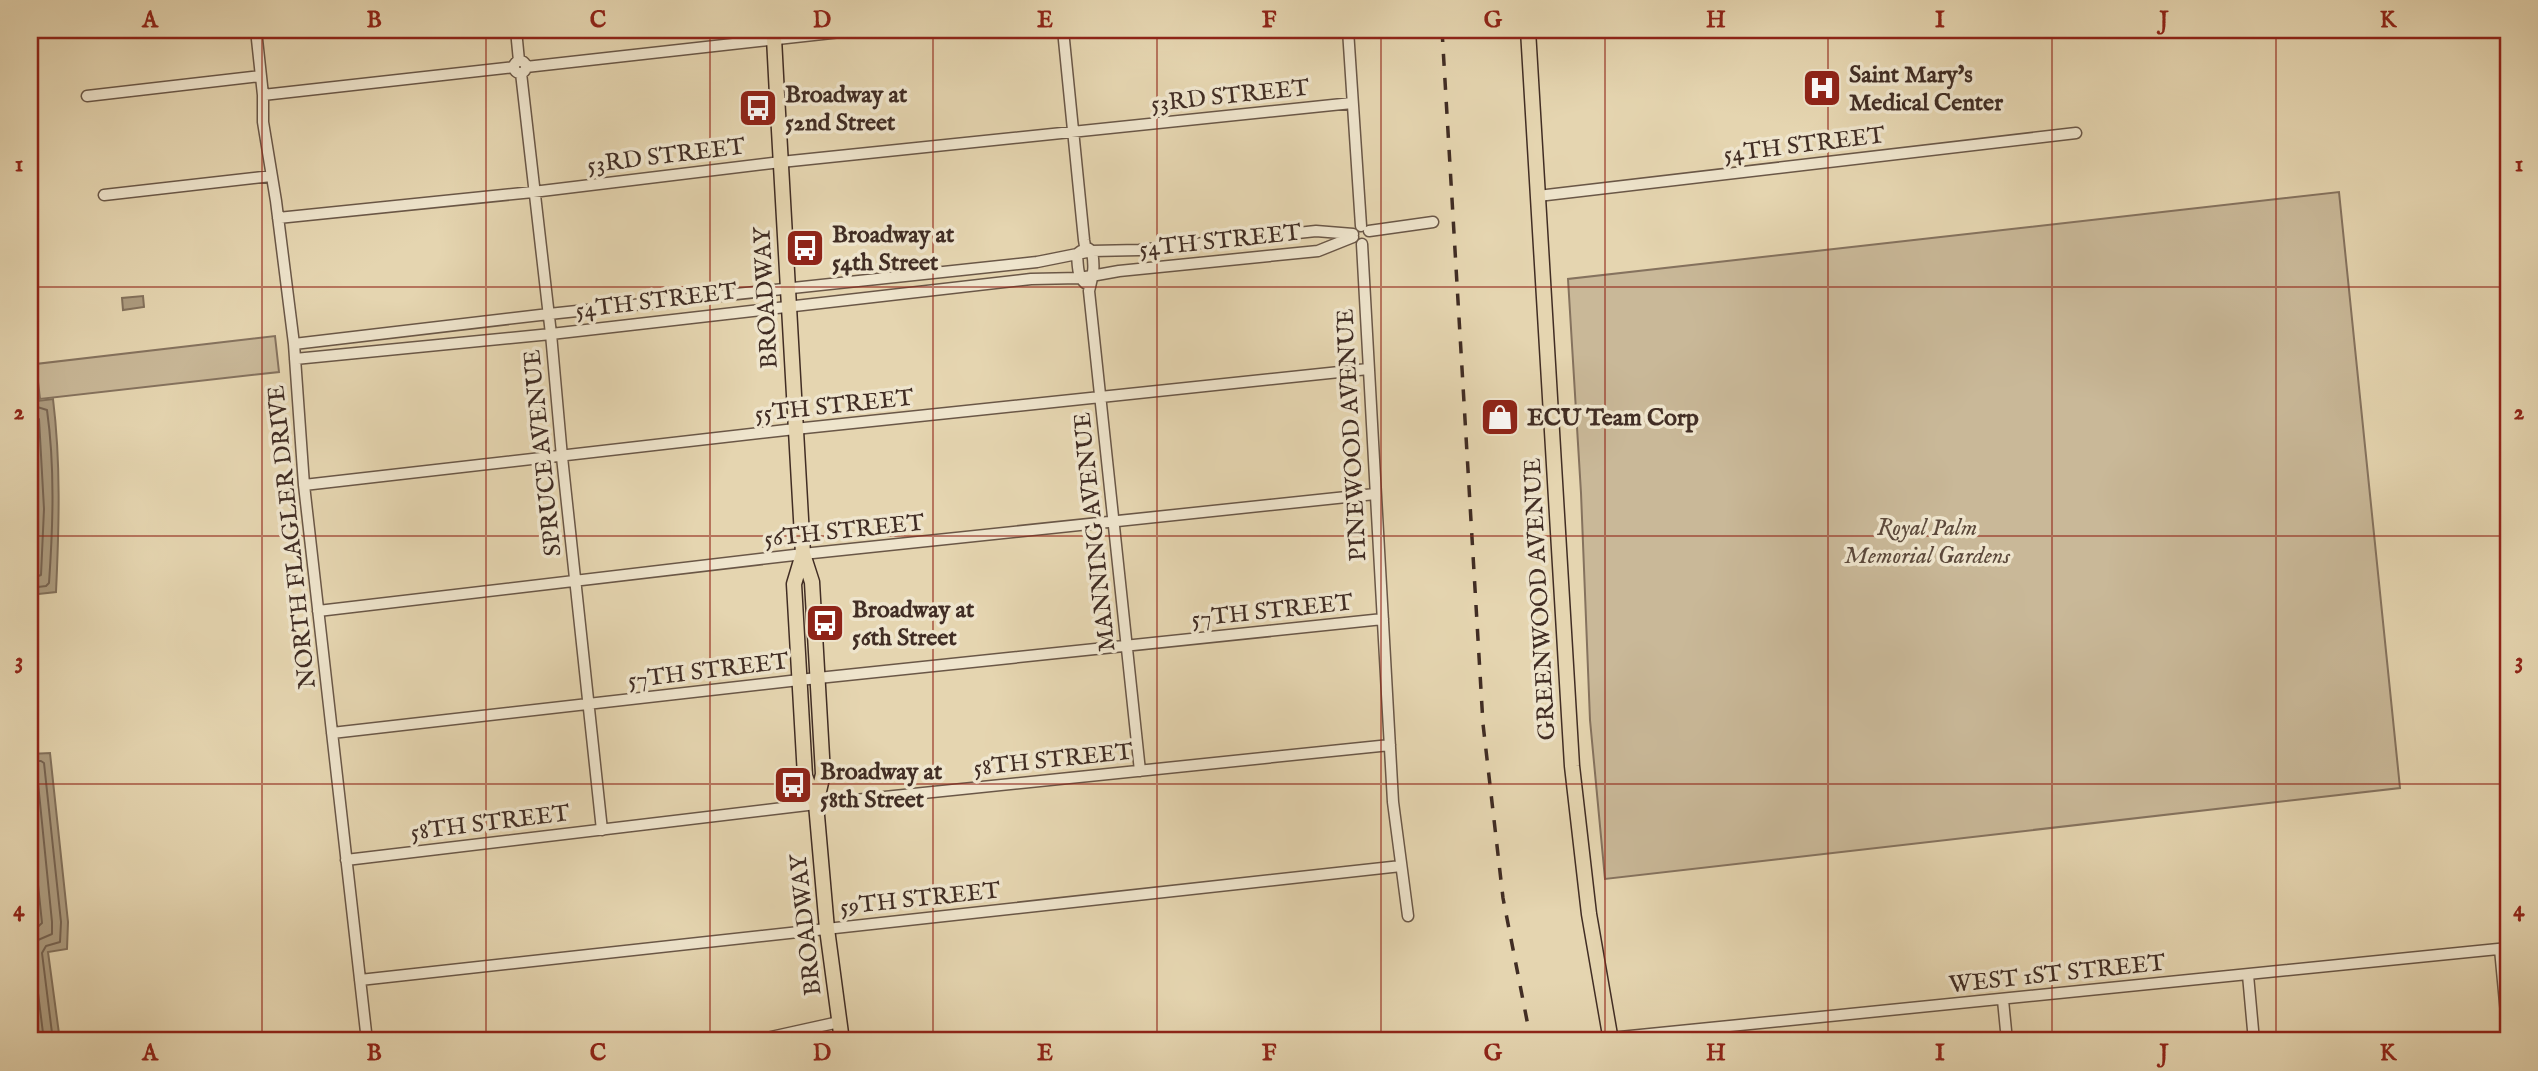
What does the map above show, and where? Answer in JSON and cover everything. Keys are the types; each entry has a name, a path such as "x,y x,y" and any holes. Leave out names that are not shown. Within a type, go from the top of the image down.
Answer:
{"main road":[{"name":"GREENWOOD AVENUE","path":"1528,30 1572,766 1588,914 1611,1040"},
{"name":"BROADWAY","path":"773,33 803,554 813,582 823,774 816,804"},
{"name":"BROADWAY","path":"803,554 794,584 805,776 816,804 827,929 842,1041"}],"street":[{"name":"NORTH FLAGLER DRIVE","path":"256,30 263,122 294,344 304,485 367,1041"},
{"name":"SPRUCE AVENUE","path":"516,30 549,314 603,830"},
{"path":"263,95 520,67 773,33 859,30"},
{"path":"1063,30 1085,251 1080,278 1089,288 1095,276 1085,251"},
{"name":"PINEWOOD AVENUE","path":"1348,30 1393,802 1408,916"},
{"path":"86,96 261,76"},
{"name":"53RD STREET","path":"278,218 533,192 781,162 1352,103"},
{"name":"54TH STREET","path":"1538,196 2076,133"},
{"path":"104,195 271,176"},
{"name":"54TH STREET","path":"294,344 1037,262 1085,251 1139,250 1316,231 1359,234 1433,222"},
{"name":"54TH STREET","path":"295,359 551,334 1031,279 1080,278 1119,271 1318,251 1359,234"},
{"name":"MANNING AVENUE","path":"1089,288 1140,771"},
{"name":"55TH STREET","path":"304,485 795,429 1368,369"},
{"name":"56TH STREET","path":"318,611 576,583 803,554 1375,494"},
{"name":"57TH STREET","path":"332,733 817,678 1382,619"},
{"name":"58TH STREET","path":"346,860 816,804 1390,745"},
{"name":"59TH STREET","path":"360,980 1401,866"},
{"path":"2504,949 2508,1035"},
{"name":"WEST 1ST STREET","path":"1611,1040 2504,949"},
{"path":"2248,975 2254,1041"},
{"path":"2003,1000 2007,1041"},
{"path":"762,1041 839,1022"}],"green space":[{"name":"Royal Palm Memorial Gardens","path":"2339,192 2400,788 1605,879 1590,720 1581,493 1568,279"},
{"path":"275,336 279,372 40,399 36,364"}],"water":[{"path":"143,296 144,307 123,310 122,298"},
{"path":"30,338 38,401 53,399 59,495 56,592 30,595"},
{"path":"50,753 68,922 67,949 48,952 60,1041 30,1041 30,754"}],"railway":[{"path":"1442,30 1483,724 1503,898 1531,1041"}],"place":[{"name":"Saint Mary's Medical Center","path":"1822,88"},
{"name":"Broadway at 52nd Street","path":"758,108"},
{"name":"Broadway at 54th Street","path":"805,248"},
{"name":"ECU Team Corp","path":"1500,417"},
{"name":"Broadway at 56th Street","path":"825,623"},
{"name":"Broadway at 58th Street","path":"793,785"}]}
